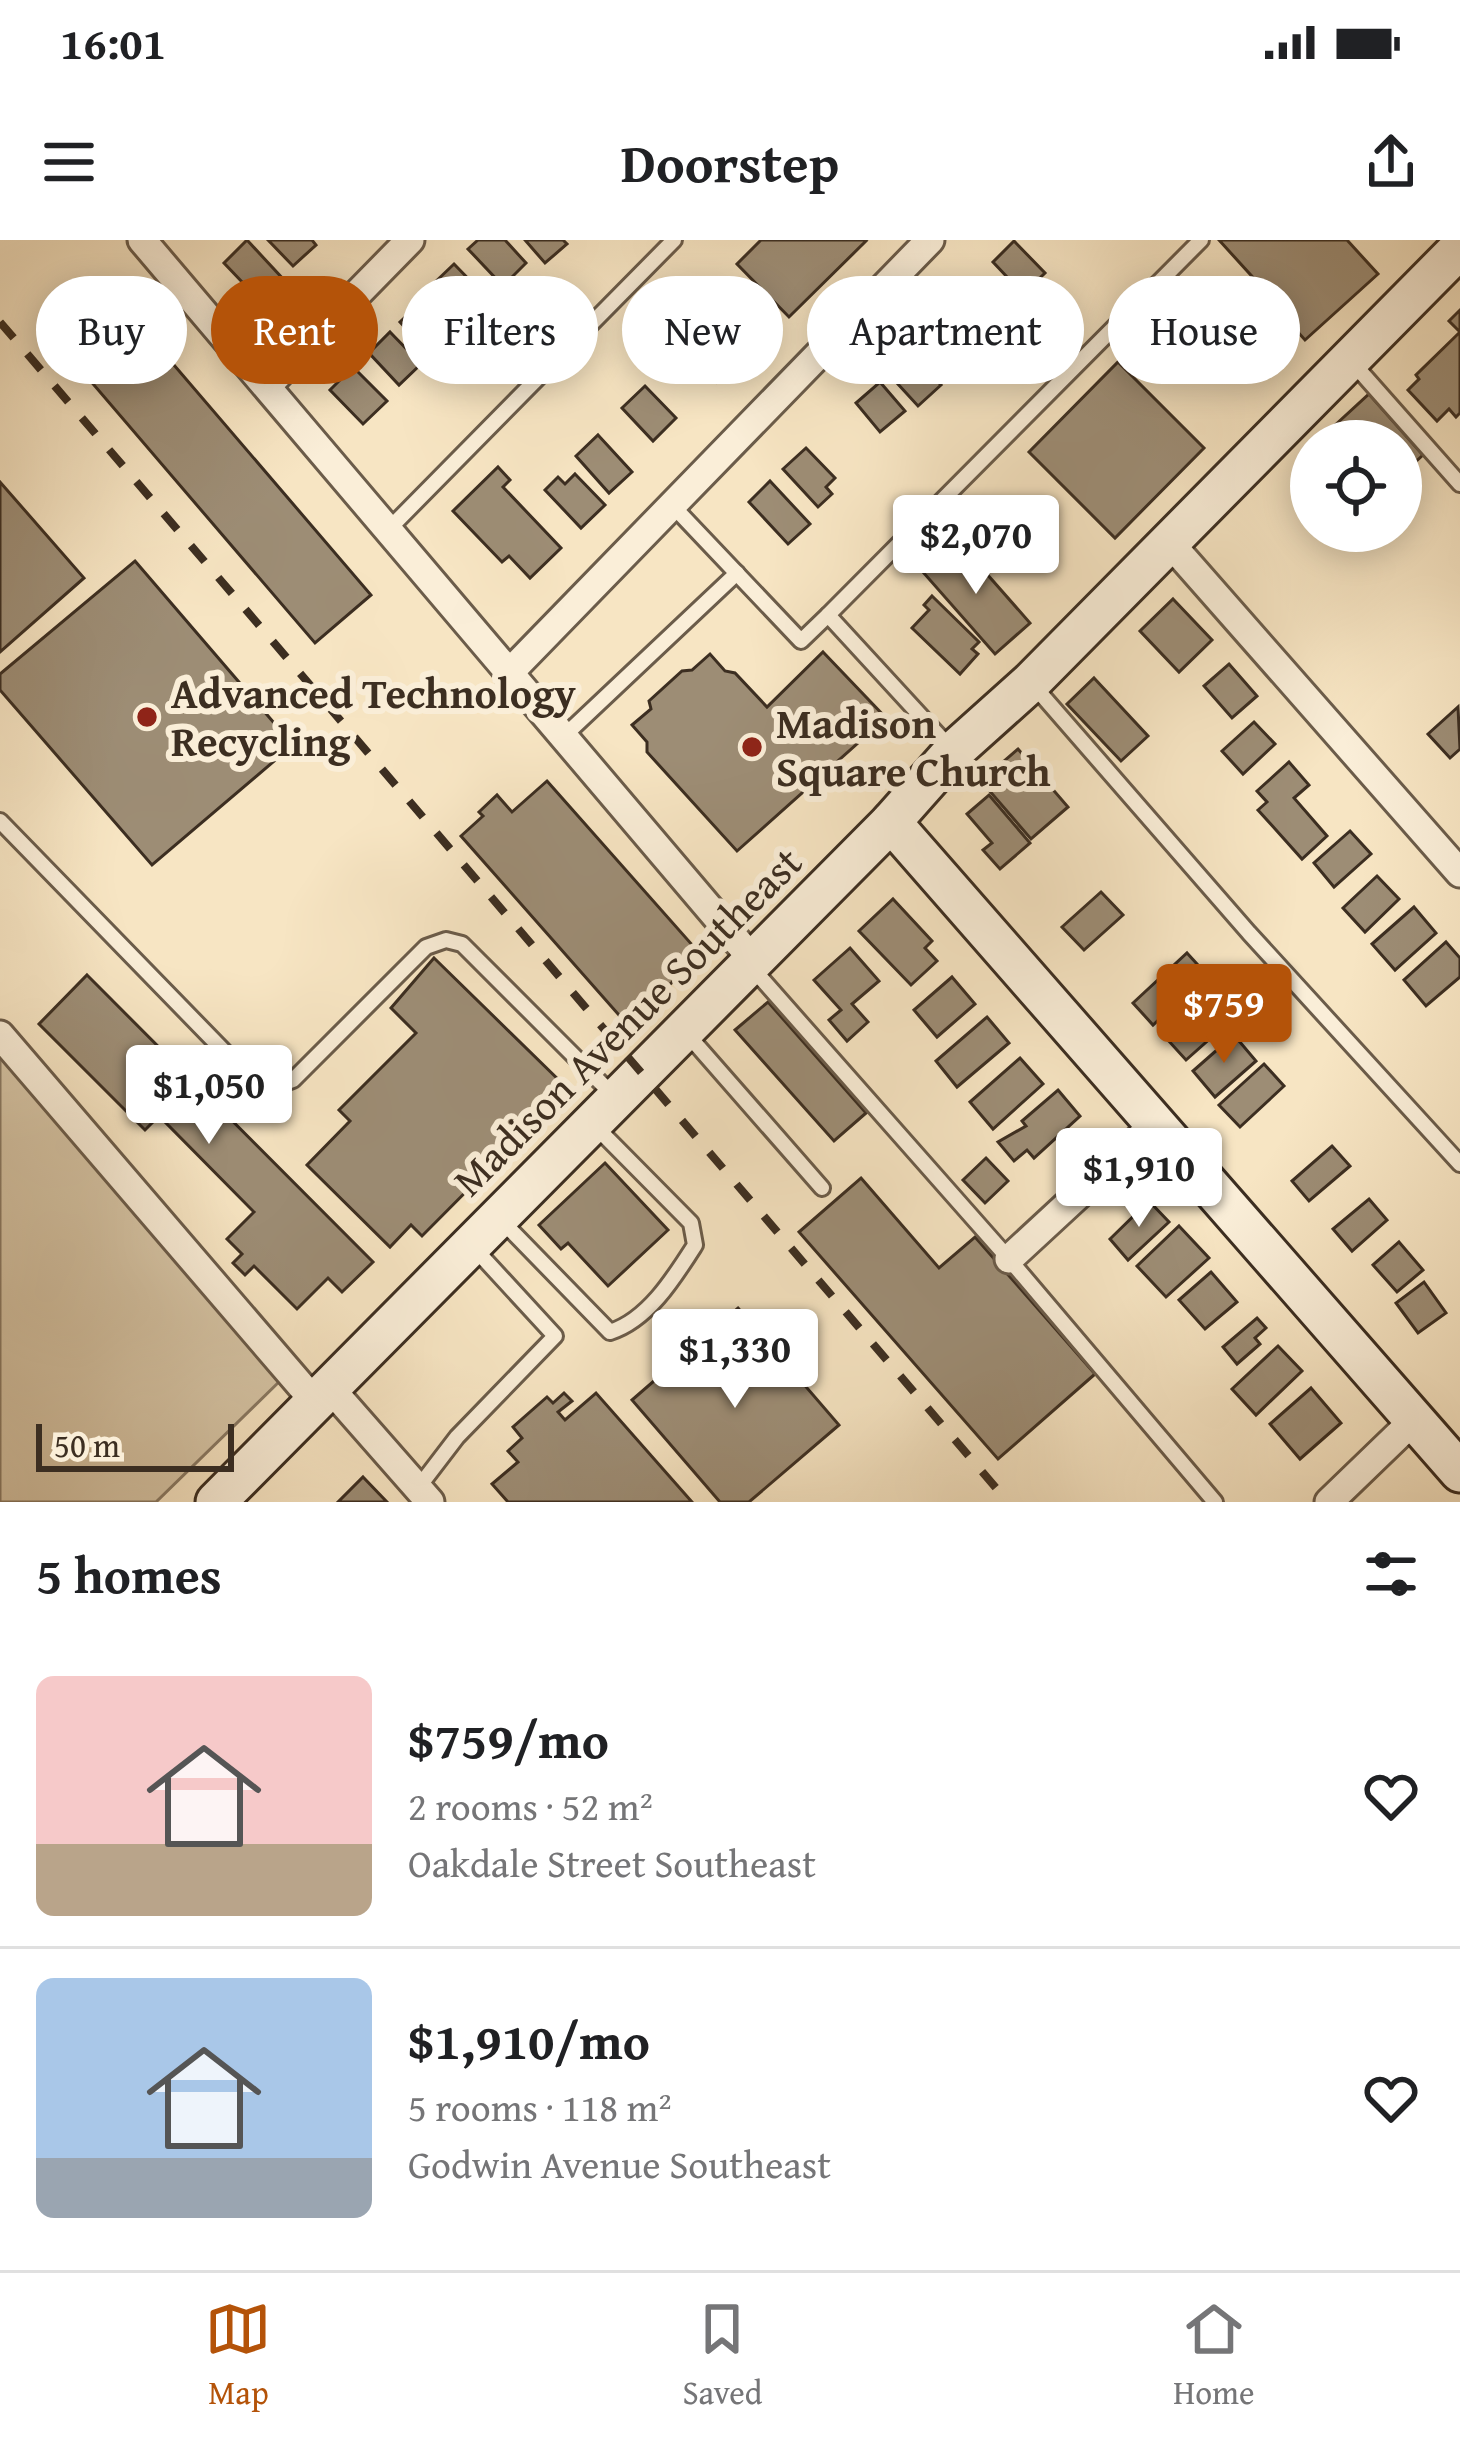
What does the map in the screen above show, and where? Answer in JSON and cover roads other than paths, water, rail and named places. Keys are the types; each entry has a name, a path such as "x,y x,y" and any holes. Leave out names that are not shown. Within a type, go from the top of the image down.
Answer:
{"street":[{"path":"142,240 752,963"},
{"path":"267,386 410,240"},
{"path":"508,674 930,240"},
{"name":"Madison Avenue Southeast","path":"215,1502 892,822 953,752 1030,682 1460,248"},
{"path":"1169,542 1460,874"},
{"path":"892,822 1460,1472"},
{"path":"0,1035 322,1395 424,1495"},
{"path":"1009,1259 1155,1124"},
{"path":"1329,1502 1415,1419"}],"lane":[{"path":"388,530 674,240"},
{"path":"672,505 801,640 1201,240"},
{"path":"1350,359 1460,484"},
{"path":"562,738 736,572"},
{"path":"828,615 953,752"},
{"path":"1030,682 1249,933 1460,1164"},
{"path":"0,821 255,1084 269,1089 293,1080 426,946 446,940 462,944 604,1111 691,1223 695,1246 674,1279 628,1326 610,1332 485,1231"},
{"path":"752,963 1215,1502"},
{"path":"684,1031 822,1188"},
{"path":"424,1495 457,1437 555,1336 485,1231"}],"railway":[{"path":"0,322 1008,1502"}],"place":[{"name":"Advanced Technology Recycling","path":"147,717"},
{"name":"Madison Square Church","path":"752,747"}]}
